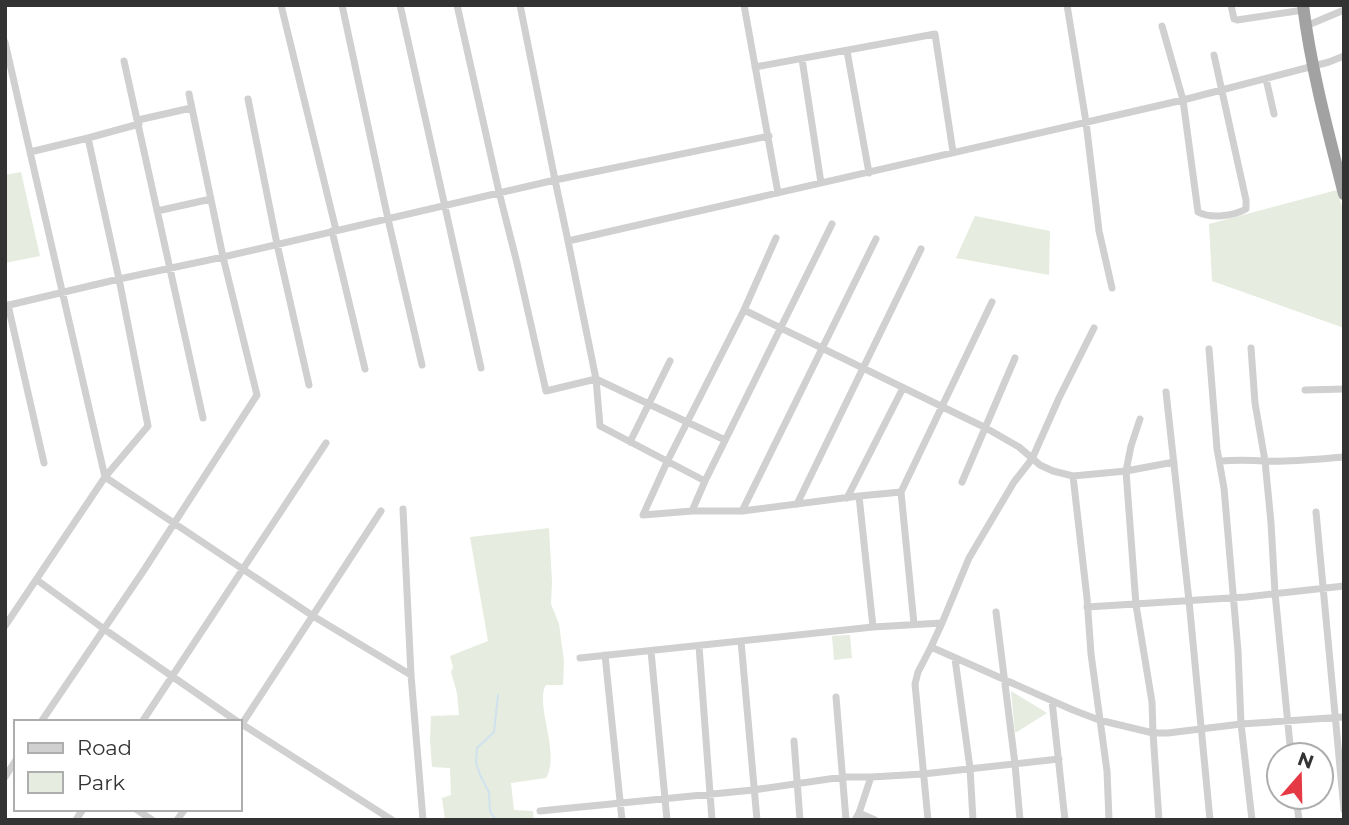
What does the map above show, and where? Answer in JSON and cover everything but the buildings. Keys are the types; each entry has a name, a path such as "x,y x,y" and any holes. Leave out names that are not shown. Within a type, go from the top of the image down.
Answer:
{"highway":[{"path":"1303,8 1319,100 1342,178 1344,194"}],"street":[{"path":"281,5 365,369"},
{"path":"342,5 422,365"},
{"path":"400,5 481,368"},
{"path":"457,5 546,391 596,379 726,440"},
{"path":"520,5 596,379 600,426 705,481"},
{"path":"744,5 778,194"},
{"path":"1067,5 1086,122 1099,231 1112,288"},
{"path":"1231,5 1234,19 1237,20 1303,8"},
{"path":"1305,26 1344,9"},
{"path":"1162,26 1183,100 1198,212 1203,215 1233,215 1246,209 1246,200 1214,55"},
{"path":"755,67 935,34 953,152"},
{"path":"5,42 106,477 313,616 411,675"},
{"path":"847,51 869,173"},
{"path":"568,241 1183,100 1344,56"},
{"path":"802,59 821,183"},
{"path":"124,61 203,418"},
{"path":"1266,79 1274,114"},
{"path":"42,720 175,523 257,395 223,257 188,94"},
{"path":"248,99 309,385"},
{"path":"30,152 191,108"},
{"path":"44,463 7,306 499,192 769,136"},
{"path":"5,626 106,477 148,426 88,138"},
{"path":"158,211 211,199"},
{"path":"692,511 832,224"},
{"path":"776,238 744,310 643,515 742,510 901,492"},
{"path":"742,510 876,239"},
{"path":"797,504 921,249"},
{"path":"914,624 901,492 992,302"},
{"path":"744,310 986,428 1020,447 1032,459 1053,471 1073,476 1126,471 1174,462"},
{"path":"928,820 915,684 918,672 969,558 1014,482 1032,459 1094,328"},
{"path":"1251,348 1255,403 1265,461 1289,741"},
{"path":"1209,349 1224,488 1238,651 1241,724 1252,820"},
{"path":"962,482 1015,358"},
{"path":"630,442 670,361"},
{"path":"847,498 903,388"},
{"path":"1305,390 1344,388"},
{"path":"1166,392 1210,820"},
{"path":"1140,419 1126,471 1136,605 1152,702 1159,820"},
{"path":"143,720 326,443"},
{"path":"1220,461 1344,457"},
{"path":"1073,476 1091,654 1107,771 1109,820"},
{"path":"859,496 873,627"},
{"path":"403,509 411,675 423,820"},
{"path":"242,721 381,511"},
{"path":"1316,512 1344,810"},
{"path":"37,580 234,720"},
{"path":"1087,607 1232,598 1344,586"},
{"path":"996,612 1016,764 1020,820"},
{"path":"580,658 873,627 942,623"},
{"path":"741,641 757,820"},
{"path":"699,646 712,820"},
{"path":"931,647 1099,720 1153,733 1344,717"},
{"path":"651,651 667,820"},
{"path":"606,655 622,820"},
{"path":"955,659 970,768 973,820"},
{"path":"836,697 846,820"},
{"path":"1052,701 1065,820"},
{"path":"242,725 393,820"},
{"path":"794,741 800,820"},
{"path":"540,811 709,795 843,777 923,774 1059,759"},
{"path":"871,777 857,816 875,820"}],"green space":[{"path":"21,172 40,256 5,263 5,175"},
{"path":"1337,190 1344,213 1344,328 1212,281 1209,224"},
{"path":"975,216 1050,231 1049,275 956,258"},
{"path":"549,528 551,604 559,624 564,661 563,685 546,685 543,693 551,755 546,778 511,783 514,810 533,811 534,820 445,820 442,798 451,795 450,768 432,767 431,716 459,715 450,656 488,641 470,537"},
{"path":"850,635 852,658 834,660 832,636"},
{"path":"1011,691 1047,713 1015,733"}],"waterway":[{"path":"496,820 490,811 489,792 476,762 477,748 494,732 498,695"}]}
